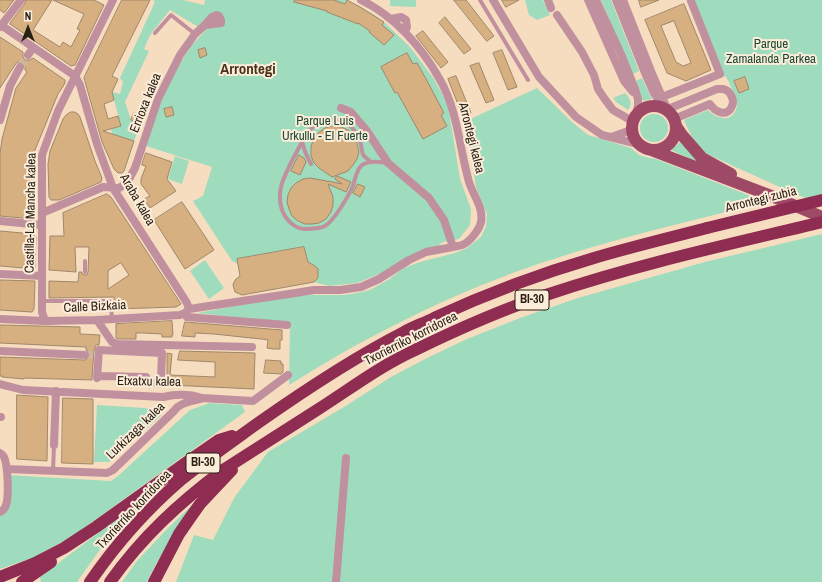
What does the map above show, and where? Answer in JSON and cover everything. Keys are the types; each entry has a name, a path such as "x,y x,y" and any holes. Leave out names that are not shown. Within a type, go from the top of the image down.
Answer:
{"highway":[{"name":"Arrontegi zubia","path":"651,242 822,200"},
{"name":"Txorierriko korridorea","path":"110,582 131,554 153,529 192,493 223,470 260,446 391,362 414,350 466,326 532,300 605,277 658,262 822,222"},
{"name":"Txorierriko korridorea","path":"90,582 118,544 158,501 187,475 274,411 366,352 459,306 525,280 651,242"},
{"path":"0,577 35,563 64,548 219,440 244,433"},
{"path":"154,582 180,534 200,504 236,466 260,446"},
{"path":"22,582 80,541 96,527"}],"main road":[{"path":"769,195 702,158 682,135 669,112 656,106 649,106 642,110 633,122 633,138 644,148 769,195 822,217"},
{"path":"651,150 658,150 670,144 676,133 669,112"}],"street":[{"path":"21,0 2,22 34,48 75,76"},
{"name":"Castilla-La Mancha kalea","path":"45,321 42,312 42,155 58,111 113,0"},
{"name":"Arrontegi kalea","path":"188,313 273,296 314,290 340,290 361,287 426,252 463,245 477,232 481,217 480,209 470,183 452,105 440,78 419,48 405,32 407,27 406,20 401,18 390,19 361,0"},
{"path":"493,0 539,77 576,117 602,135 638,144"},
{"path":"588,0 624,81 638,99"},
{"path":"596,0 631,79 638,99 638,105 633,122 610,137"},
{"path":"616,0 654,93 669,112"},
{"path":"623,0 669,112"},
{"path":"669,112 720,74 691,1"},
{"path":"558,15 582,52 594,75 598,89 604,98 613,110 633,122"},
{"name":"Errioxa kalea","path":"113,188 119,188 127,183 135,168 158,99 180,55 195,34 205,25"},
{"path":"28,55 34,48"},
{"path":"0,120 10,86 20,67"},
{"name":"Araba kalea","path":"75,76 80,85 97,144 113,188 186,303 188,313"},
{"path":"69,89 80,91 83,94"},
{"path":"717,89 728,91 733,102 733,106 727,112 722,113 717,112 710,104 669,112 717,89"},
{"path":"342,108 351,112 367,130 388,163 429,198 444,220 453,247"},
{"path":"42,213 103,187 113,188"},
{"path":"0,221 42,226"},
{"path":"0,274 42,276"},
{"path":"188,313 287,325"},
{"name":"Calle Bizkaia","path":"0,319 45,321 97,320 180,315 188,313"},
{"path":"97,320 112,342 118,344 252,347"},
{"path":"99,350 162,353 161,380 164,384 146,382 146,377 100,376 97,378 99,350"},
{"path":"0,351 85,355"},
{"name":"Etxatxu kalea","path":"0,384 23,390 163,397 174,395 195,396 202,398 253,401 288,374"},
{"path":"54,445 56,391"},
{"path":"163,397 174,401 176,407"},
{"name":"Lurkizaga kalea","path":"7,470 107,473 113,470 174,411 176,407 202,398"},
{"path":"0,453 2,453 5,458 7,470 4,496 6,507 0,512"},
{"path":"336,582 346,458"}],"lane":[{"path":"480,0 528,80"},
{"path":"155,33 171,15 195,34"},
{"path":"330,120 340,120 348,124 355,131 360,140 361,149 362,158 360,167 352,187 339,211 327,225 313,229 302,228 292,224 285,217 280,205 279,194 282,183 302,142 313,127 330,120"},
{"path":"302,142 311,164"},
{"path":"361,149 364,156 372,162"},
{"path":"360,167 364,164 372,162 388,163"},
{"path":"85,261 85,272"},
{"path":"42,301 85,299 109,301 111,303 112,319"},
{"path":"53,472 54,445"}],"green space":[{"name":"Parque Luis Urkullu - El Fuerte","path":"153,0 183,0 204,5 205,0 346,0 373,14 384,22 410,47 434,79 448,105 460,179 471,209 470,225 459,239 443,242 426,255 357,283 329,286 314,282 318,278 318,269 314,265 308,264 304,247 237,259 238,264 232,261 193,201 203,196 212,167 146,146 157,112 172,76 191,46 205,31 170,10 150,35 144,49 149,51 125,102 131,120 137,123 150,100 134,141 116,136 113,137 111,129 121,126 112,92 120,94 123,82 120,78 155,2"},
{"path":"390,0 416,0 416,7 390,6"},
{"path":"525,0 543,0 550,15 537,20 529,15"},
{"path":"601,0 611,0 639,71 633,74"},
{"name":"Parque Zamalanda Parkea","path":"687,0 822,0 822,204 795,194 707,154 696,144 684,120 708,110 720,118 729,117 735,111 737,104 726,77 718,73"},
{"path":"642,78 652,99 643,101 636,81"},
{"path":"537,88 573,123 588,135 631,148 639,155 656,159 766,202 594,246 498,278 459,294 402,321 347,350 289,385 290,323 197,313 284,297 344,295 370,290 388,280 404,268 467,248 481,237 486,226 487,214 476,187 468,137 464,122"},
{"path":"625,93 630,101 628,110 616,102 613,98"},
{"path":"654,114 664,118 668,128 664,138 654,142 644,138 640,128 644,118"},
{"path":"680,142 698,159 738,181 671,150"},
{"path":"175,156 189,161 182,184 168,179"},
{"path":"822,234 822,582 176,582 194,535 213,540 234,498 268,452 391,377 467,339 520,318 578,298 705,262"},
{"path":"205,260 224,288 209,299 190,271"},
{"path":"210,403 242,405 245,412 70,538 32,558 0,569 0,512 2,511 7,475 111,481 190,410"},
{"path":"97,405 160,409 161,416 109,462 94,462"},
{"path":"159,487 106,541 77,582 41,582 40,577"},
{"path":"205,493 176,531 147,582 122,582 137,561 168,528"}],"building":[{"path":"0,0 14,0 4,13 0,10"},
{"path":"26,0 52,0 33,30 60,47 63,42 71,47 80,30 77,29 84,14 53,0 94,0 104,5 75,65 71,66 10,24"},
{"path":"122,0 150,0 112,76 118,79 112,92 114,100 104,104 108,119 118,116 121,126 103,131 134,141 124,171 119,173 114,169 102,142 84,78"},
{"path":"295,0 334,0 345,4 347,0 384,22 382,25 394,35 384,45 369,32 370,31 358,23 327,11 294,2"},
{"path":"454,0 466,0 494,36 487,41"},
{"path":"502,0 519,0 506,7"},
{"path":"639,0 659,0 641,7"},
{"path":"684,4 711,70 686,81 667,73 645,20","holes":["674,21 691,63 683,66 676,62 661,26"]},
{"path":"445,17 471,49 464,54 439,23"},
{"path":"423,31 448,62 441,68 416,36"},
{"path":"0,37 23,52 23,57 25,60 30,60 33,58 65,80 35,150 35,217 33,219 0,216 0,154 2,139 16,88 27,72 24,64 17,62 0,88"},
{"path":"205,48 207,55 200,58 198,50"},
{"path":"502,50 517,87 508,90 493,53"},
{"path":"407,53 413,64 417,63 425,77 444,113 441,115 447,126 423,139 397,92 395,93 381,67"},
{"path":"479,63 494,100 486,103 470,66"},
{"path":"456,76 471,113 463,117 448,79"},
{"path":"745,77 749,89 739,93 734,81"},
{"path":"172,107 174,115 166,117 164,109"},
{"path":"71,112 75,112 80,117 102,178 101,182 59,200 51,200 49,197 48,164 50,151 63,119"},
{"path":"134,113 141,115 137,123 131,120"},
{"path":"332,126 341,127 353,134 359,152 357,159 348,171 332,177 314,163 311,156 311,147 313,140 318,133 325,128"},
{"path":"146,153 172,162 167,179 176,191 150,208 144,199 150,196 141,184 141,179 146,166 142,165"},
{"path":"299,155 304,158 306,162 300,175 291,171"},
{"path":"337,176 351,182 346,192 328,184 333,197 333,205 331,212 326,219 319,223 305,224 292,216 287,202 291,188 296,183 303,179 310,178 342,184 335,179"},
{"path":"358,184 365,187 360,197 353,193"},
{"path":"107,194 111,197 181,304 176,307 115,309 114,297 49,298 49,281 78,282 79,272 87,275 88,272 89,247 75,247 76,272 49,270 50,236 64,236 63,213","holes":["121,263 129,275 108,289 108,271"]},
{"path":"182,202 214,250 185,269 154,220"},
{"path":"0,231 33,234 36,237 35,269 0,266"},
{"path":"304,247 308,262 318,269 318,278 314,282 242,295 235,292 233,285 236,279 240,276 237,259"},
{"path":"0,280 35,281 34,309 32,312 0,310"},
{"path":"172,321 172,337 162,337 162,334 136,333 136,339 116,338 116,324"},
{"path":"185,322 282,330 280,349 267,348 268,340 262,339 195,333 195,337 182,336"},
{"path":"0,325 80,327 80,334 100,335 99,345 96,345 94,350 92,380 24,379 0,376 0,357 85,360 89,358 90,355 86,350 86,347 0,343"},
{"path":"180,351 255,353 254,389 169,385 167,378 167,353 172,354 170,375 215,377 215,362 178,360"},
{"path":"266,360 281,361 281,364 283,364 283,372 281,374 264,373"},
{"path":"17,395 48,397 47,461 17,459"},
{"path":"63,398 93,399 93,464 62,463"}],"tunnel":[{"path":"20,67 28,55"},
{"path":"85,355 99,355"}],"district":[{"name":"Arrontegi","path":"248,70"}]}
